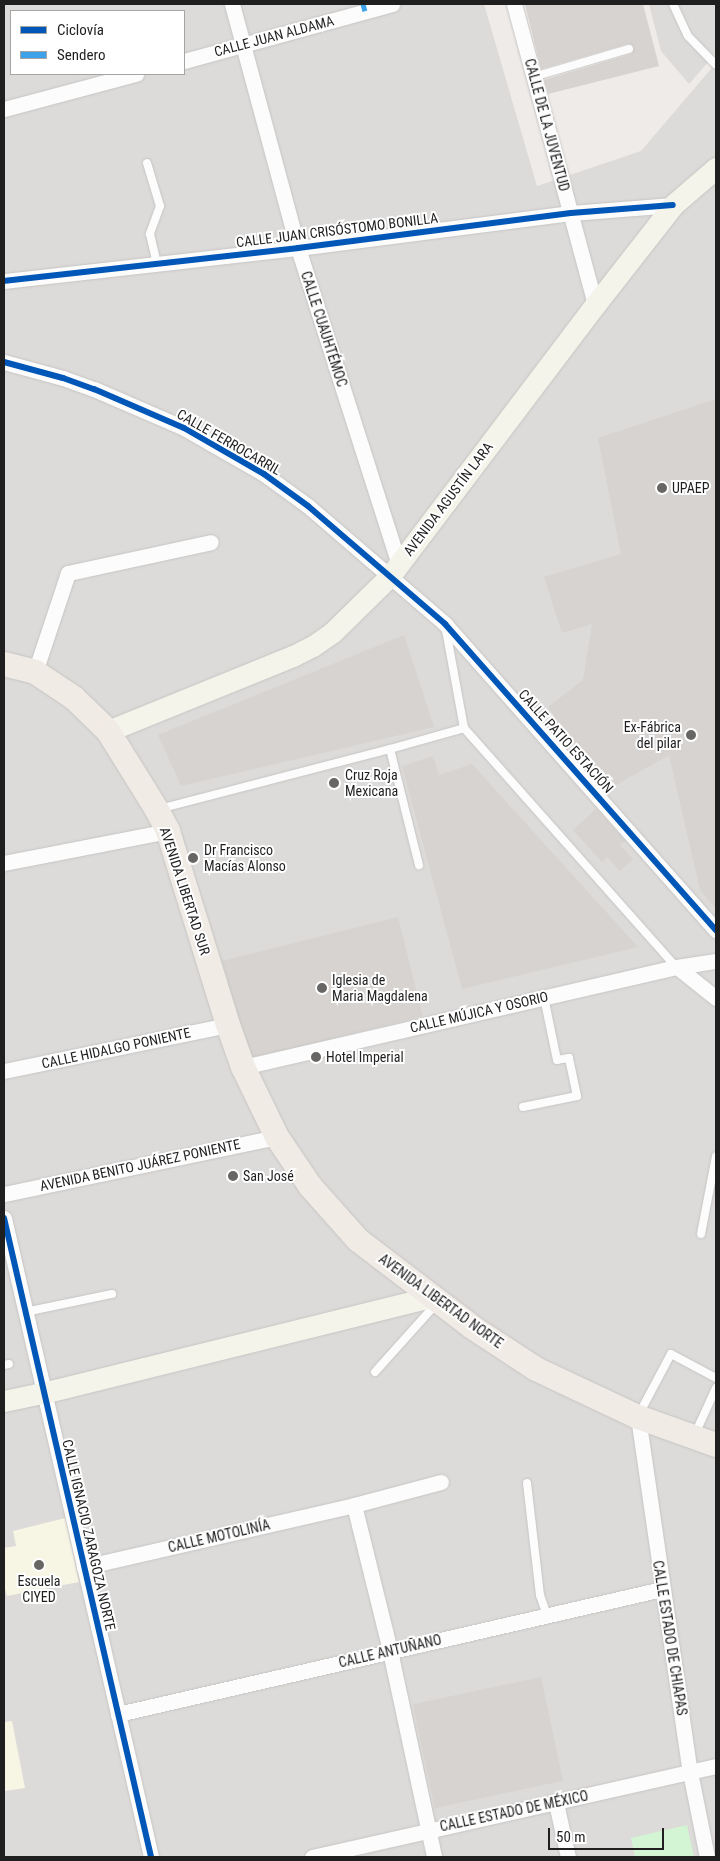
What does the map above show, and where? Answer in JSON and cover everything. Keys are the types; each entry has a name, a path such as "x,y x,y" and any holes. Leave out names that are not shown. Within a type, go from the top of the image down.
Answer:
{"main road":[{"name":"AVENIDA AGUSTÍN LARA","path":"108,731 303,651 332,632 394,571 595,304 673,205 715,167"},
{"name":"AVENIDA LIBERTAD SUR","path":"4,664 35,672 74,698 108,731 157,810 168,831 228,1026 243,1067"},
{"name":"AVENIDA LIBERTAD NORTE","path":"243,1067 277,1137 310,1186 358,1240 434,1300 536,1369 638,1417 716,1445"},
{"path":"4,1401 434,1300"}],"street":[{"name":"CALLE CUAUHTÉMOC","path":"232,4 298,248 394,571"},
{"name":"CALLE JUAN ALDAMA","path":"185,61 243,45 364,7 392,4"},
{"name":"CALLE DE LA JUVENTUD","path":"514,4 595,304"},
{"path":"4,109 132,75"},
{"name":"CALLE JUAN CRISÓSTOMO BONILLA","path":"4,281 298,248 571,213 673,205"},
{"name":"CALLE FERROCARRIL","path":"4,362 64,378 94,389 184,428 264,474 394,571"},
{"path":"35,672 68,573 211,542"},
{"name":"CALLE PATIO ESTACIÓN","path":"394,571 445,624 716,930"},
{"path":"4,863 168,831"},
{"name":"CALLE MÚJICA Y OSORIO","path":"243,1067 677,967 716,961"},
{"path":"677,967 716,998"},
{"name":"CALLE HIDALGO PONIENTE","path":"4,1071 228,1026"},
{"name":"AVENIDA BENITO JUÁREZ PONIENTE","path":"4,1194 277,1137"},
{"name":"CALLE IGNACIO ZARAGOZA NORTE","path":"4,1218 151,1857"},
{"name":"CALLE ESTADO DE CHIAPAS","path":"638,1417 690,1772 707,1857"},
{"name":"CALLE MOTOLINÍA","path":"84,1567 354,1505 441,1482"},
{"path":"354,1505 390,1651 434,1857"},
{"name":"CALLE ANTUÑANO","path":"118,1714 662,1589"},
{"name":"CALLE ESTADO DE MÉXICO","path":"312,1857 716,1766"},
{"path":"556,1803 568,1857"}],"lane":[{"path":"673,4 688,36 716,65"},
{"path":"534,77 629,50"},
{"path":"147,163 160,206 150,234 157,264"},
{"path":"445,624 464,728 677,967"},
{"path":"157,810 464,728"},
{"path":"390,749 419,865"},
{"path":"523,1107 577,1096 569,1058 557,1060 544,997"},
{"path":"701,1234 716,1156"},
{"path":"25,1312 112,1294"},
{"path":"375,1372 434,1300"},
{"path":"638,1417 671,1354 716,1378"},
{"path":"693,1438 716,1388"},
{"path":"527,1483 540,1595 547,1615"}],"shaded area":[{"path":"4,4 484,4 537,186 641,151 716,63 716,1857 4,1857"},
{"path":"649,4 716,4 716,53 689,84 661,51"},
{"path":"551,1015 559,1055 588,1052 599,1116 503,1129 489,1082 540,1061 528,1020"},
{"name":"Escuela CIYED","path":"65,1518 79,1582 7,1596 4,1584 4,1548 16,1546 13,1531"},
{"path":"12,1721 25,1788 4,1791 4,1722"}],"green space":[{"path":"687,1825 694,1857 635,1857 631,1838"}],"building":[{"path":"525,4 643,4 659,66 548,94 544,80 631,54 634,48 632,45 627,44 541,69"},
{"path":"716,399 716,909 700,890 669,755 616,785 560,726 548,707 583,680 592,624 562,633 544,577 621,554 598,438"},
{"path":"404,635 434,727 181,786 158,735"},
{"path":"433,756 439,775 472,764 638,947 462,989 402,766"},
{"path":"596,809 625,841 620,845 633,859 620,871 607,857 602,862 573,830"},
{"name":"Iglesia de Maria Magdalena","path":"398,917 423,1016 247,1060 222,961"},
{"path":"541,1677 563,1781 435,1808 413,1704"}],"marked path":[{"path":"363,4 365,11"}],"cycle path":[{"path":"4,281 298,248 571,213 673,205"},
{"path":"4,362 63,378 94,389 184,428 264,474 308,506 445,624 716,930"},
{"path":"4,1218 151,1857"}],"place":[{"name":"UPAEP","path":"662,488"},
{"name":"Ex-Fábrica del pilar","path":"691,735"},
{"name":"Cruz Roja Mexicana","path":"334,783"},
{"name":"Dr Francisco Macías Alonso","path":"193,858"},
{"name":"Iglesia de Maria Magdalena","path":"322,988"},
{"name":"Hotel Imperial","path":"316,1057"},
{"name":"San José","path":"233,1176"},
{"name":"Escuela CIYED","path":"39,1565"}]}
